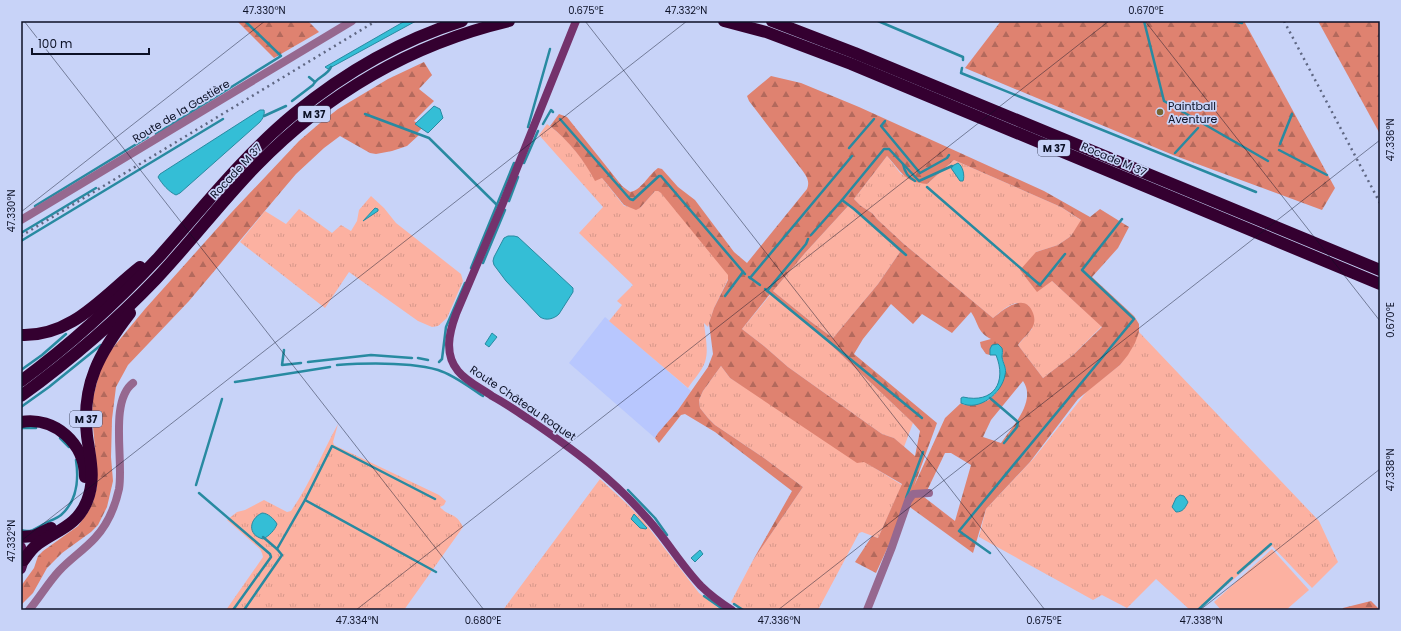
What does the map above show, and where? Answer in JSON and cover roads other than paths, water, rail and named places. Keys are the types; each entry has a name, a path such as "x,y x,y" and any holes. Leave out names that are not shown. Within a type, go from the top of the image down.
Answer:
{"highway":[{"name":"Rocade M 37","path":"21,381 63,348 106,310 143,274 248,157 281,125 310,101 336,82 375,59 416,38 462,21"},
{"name":"Rocade M 37","path":"21,396 59,368 135,300 262,161 290,134 329,102 368,77 421,50 474,30 509,21"},
{"name":"Rocade M 37","path":"724,21 766,32 844,61 1380,284"},
{"name":"Rocade M 37","path":"772,21 862,55 1380,270"},
{"name":"M 37","path":"21,335 37,335 50,332 71,323 90,310 173,241"},
{"name":"M 37","path":"22,564 38,544 63,530 74,521 81,513 87,502 91,489 92,477 86,415 88,391 93,373 112,337 163,271"},
{"name":"M 37","path":"21,422 35,421 57,428 74,443 79,451 85,470 84,487 80,499 70,515 56,526 28,537 21,537"}],"main road":[{"path":"21,546 22,564"}],"street":[{"name":"Route de la Gastière","path":"21,220 352,21"},
{"name":"Route Château Roquet","path":"576,21 504,203 456,314 449,341 449,351 458,372 468,381 506,404 568,446 626,495 646,516 682,564 701,586 732,610"},
{"path":"29,610 60,571 101,531 112,512 119,487 119,429 121,407 127,389 133,383"},
{"path":"867,610 892,547 908,501 913,494 929,493"}],"waterway":[{"path":"156,134 281,56 245,21"},
{"path":"878,21 963,57 963,60"},
{"path":"1144,21 1164,101 1268,161"},
{"path":"1233,21 1242,23"},
{"path":"528,127 550,49"},
{"path":"292,101 313,85 330,70 331,67"},
{"path":"962,68 961,73 1256,192"},
{"path":"309,77 315,82"},
{"path":"264,116 286,106"},
{"path":"543,124 551,110 553,112"},
{"path":"365,114 429,138 497,205"},
{"path":"1280,144 1292,114"},
{"path":"21,241 223,119"},
{"path":"560,119 630,199 633,200 659,176 661,176 745,274"},
{"path":"849,148 874,119"},
{"path":"885,121 881,126 920,173 947,158 949,155"},
{"path":"1175,153 1198,128"},
{"path":"524,163 538,131"},
{"path":"35,206 148,137"},
{"path":"906,255 842,200 884,149 889,149 919,181 952,166"},
{"path":"1279,150 1327,175"},
{"path":"750,278 852,156"},
{"path":"471,268 514,163"},
{"path":"903,164 907,174 915,181"},
{"path":"509,201 518,177"},
{"path":"927,187 1040,285 1065,254"},
{"path":"21,233 96,188"},
{"path":"811,235 842,200"},
{"path":"483,263 505,210"},
{"path":"990,553 959,531 1134,319 1082,270 1122,219"},
{"path":"767,291 806,244 808,239"},
{"path":"725,296 743,272"},
{"path":"749,277 760,285"},
{"path":"439,362 442,359 446,327 465,283"},
{"path":"765,289 922,418"},
{"path":"21,370 42,355 66,334"},
{"path":"21,407 49,387 101,345"},
{"path":"284,350 282,365 301,363"},
{"path":"308,362 371,355 412,358"},
{"path":"418,358 428,360"},
{"path":"337,365 388,364 426,367 450,375 483,396"},
{"path":"235,382 330,367"},
{"path":"990,398 1018,422 1017,427 1004,443"},
{"path":"196,485 222,399"},
{"path":"21,428 36,428"},
{"path":"60,438 69,447"},
{"path":"263,537 277,549 305,500 332,446 435,499"},
{"path":"906,498 923,452"},
{"path":"21,530 30,531 36,529 61,515 71,503 74,497 77,482 76,460"},
{"path":"628,490 655,518 667,535"},
{"path":"199,493 270,554 271,557 233,610"},
{"path":"305,500 436,572"},
{"path":"1238,573 1271,544"},
{"path":"244,610 282,555 277,549"},
{"path":"1198,610 1232,578"},
{"path":"704,596 724,610"},
{"path":"734,604 743,610"}],"railway":[{"path":"21,236 376,21"},
{"path":"1284,21 1380,203"}],"place":[{"name":"Paintball Aventure","path":"1160,112"}]}
